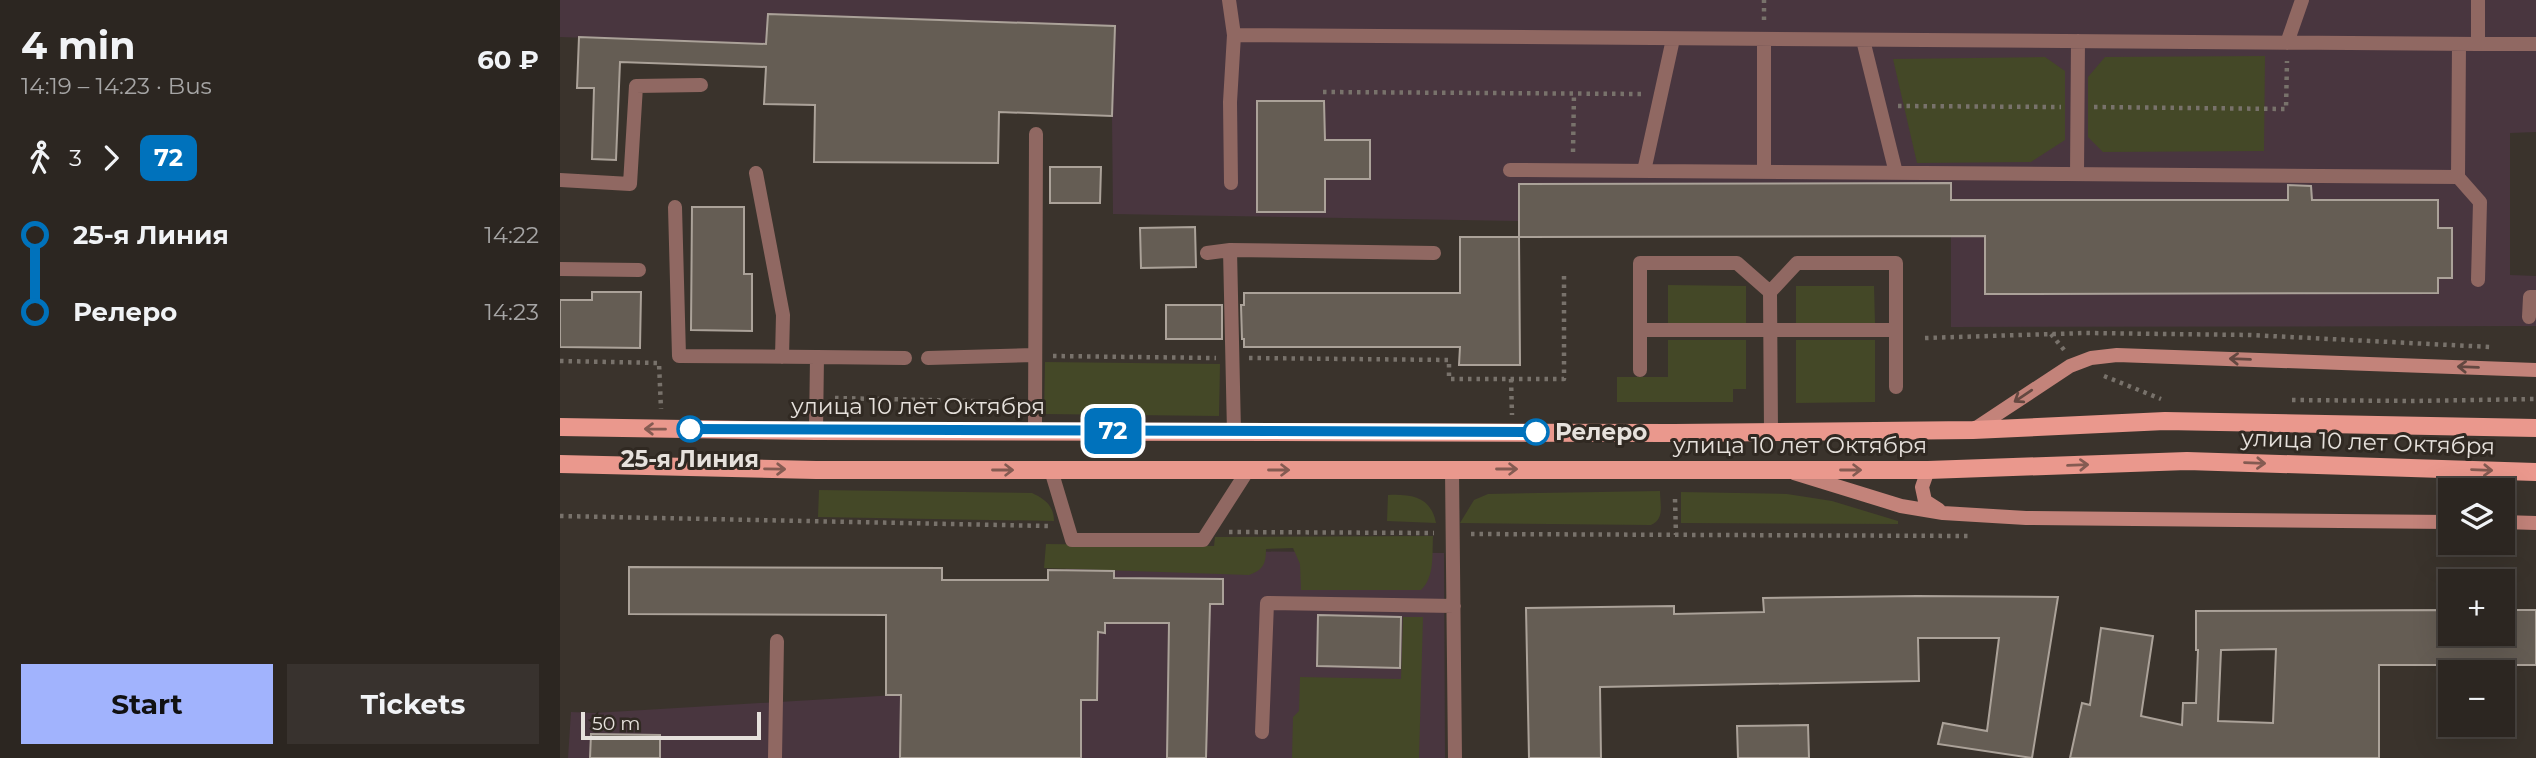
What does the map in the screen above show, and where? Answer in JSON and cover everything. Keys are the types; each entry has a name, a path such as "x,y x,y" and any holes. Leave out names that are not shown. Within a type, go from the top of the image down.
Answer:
{"main road":[{"path":"1973,430 2070,366 2091,358 2117,355 2536,370"},
{"name":"улица 10 лет Октября","path":"560,427 816,431 1771,432 1973,430 2165,421 2536,428"},
{"name":"улица 10 лет Октября","path":"560,464 816,470 1928,470 2187,461 2536,472"},
{"path":"1782,470 1901,506 1943,513 2026,518 2438,522"},
{"path":"1928,470 1922,487 1925,501 1943,513"},
{"path":"2515,523 2536,523"}],"lane":[{"path":"1228,0 1234,35 1230,103 1231,183"},
{"path":"2287,43 2302,0"},
{"path":"2478,0 2478,44"},
{"path":"1234,35 2536,44"},
{"path":"1644,171 1673,38"},
{"path":"1763,172 1764,39"},
{"path":"1863,40 1896,173"},
{"path":"2077,174 2078,41"},
{"path":"2459,44 2458,177 2480,202 2478,280"},
{"path":"560,180 630,184 636,86 701,85"},
{"path":"1035,431 1036,134"},
{"path":"1510,170 2458,177"},
{"path":"756,173 783,315 782,357"},
{"path":"675,206 679,356 905,358"},
{"path":"1230,250 1234,432"},
{"path":"1207,253 1230,250 1434,253"},
{"path":"1771,432 1770,292 1797,263 1896,262 1896,387"},
{"path":"1640,370 1640,263 1737,263 1770,292"},
{"path":"560,269 639,270"},
{"path":"2529,317 2530,297 2536,297"},
{"path":"1640,330 1896,330"},
{"path":"929,358 1034,355"},
{"path":"816,431 817,357"},
{"path":"1051,470 1072,540 1203,540 1248,470"},
{"path":"1452,470 1455,758"},
{"path":"1262,732 1267,603 1454,606"},
{"path":"775,758 777,641"}],"path":[{"path":"2263,108 2287,108 2287,67"},
{"path":"1323,92 1661,94"},
{"path":"1573,171 1574,93"},
{"path":"1034,355 1449,360 1449,379 1564,379 1564,276"},
{"path":"560,361 659,363"},
{"path":"2160,399 2174,399"},
{"path":"2280,400 2536,399"},
{"path":"1675,499 1676,535"},
{"path":"560,516 1068,526"},
{"path":"1209,532 1980,536"}],"shaded area":[{"path":"560,0 2536,0 2536,132 2510,133 2510,275 2536,276 2536,326 1951,327 1951,236 1519,237 1519,221 1113,214 1112,116 764,104 766,44 560,37"},
{"path":"1066,550 1444,553 1445,758 568,758 571,712 594,713 1063,685"}],"green space":[{"path":"2265,56 2264,151 2103,152 2088,137 2088,77 2105,57"},
{"path":"2045,57 2065,71 2065,140 2031,162 1917,163 1893,59"},
{"path":"1668,285 1746,286 1746,324 1668,324"},
{"path":"1796,286 1874,286 1875,323 1796,323"},
{"path":"1668,340 1746,340 1746,389 1733,389 1733,402 1617,402 1617,377 1668,377"},
{"path":"1796,340 1875,340 1875,402 1796,403"},
{"path":"1045,362 1220,364 1219,416 1044,414"},
{"path":"819,490 1032,493 1048,504 1054,521 818,517"},
{"path":"1660,491 1660,515 1651,525 1460,523 1474,500 1488,494"},
{"path":"1681,492 1787,494 1832,501 1898,521 1898,524 1681,523"},
{"path":"1388,495 1405,495 1425,502 1436,523 1387,521"},
{"path":"1433,536 1431,572 1421,590 1301,590 1300,564 1293,548 1266,549 1263,566 1249,575 1044,568 1046,544 1214,546 1215,537"},
{"path":"1403,617 1423,617 1419,758 1292,758 1293,717 1299,711 1300,677 1401,679"}],"building":[{"path":"768,14 1115,26 1112,116 999,112 998,163 814,162 815,105 764,104 766,67 620,62 616,160 592,159 594,88 577,88 579,37 766,44"},
{"path":"1257,101 1324,101 1325,140 1370,140 1370,179 1325,179 1325,212 1257,212"},
{"path":"1050,167 1101,167 1100,203 1050,203"},
{"path":"1951,183 1951,200 2288,200 2288,185 2311,186 2312,200 2438,200 2438,228 2452,228 2452,278 2438,278 2438,293 1985,294 1985,236 1519,237 1519,184"},
{"path":"692,207 744,207 744,274 752,274 752,331 691,330"},
{"path":"1195,227 1196,267 1141,268 1140,228"},
{"path":"1460,237 1519,237 1520,365 1459,365 1460,347 1244,347 1241,305 1244,305 1244,293 1460,293"},
{"path":"592,292 641,292 640,348 560,347 560,300 592,300"},
{"path":"1166,305 1222,305 1222,339 1166,339"},
{"path":"629,567 942,568 942,580 1048,580 1048,570 1114,571 1114,578 1223,579 1223,604 1210,604 1206,758 1167,758 1169,623 1105,623 1105,633 1098,632 1097,700 1081,700 1081,758 900,758 901,695 886,695 886,615 629,614"},
{"path":"2058,597 2032,758 1938,744 1943,723 1987,731 1999,638 1918,638 1919,681 1600,687 1601,758 1529,758 1526,608 1674,606 1674,614 1764,612 1763,598"},
{"path":"2438,610 2438,646 2515,646 2515,610 2536,610 2536,665 2515,665 2515,660 2438,660 2438,665 2379,665 2379,758 2070,758 2082,703 2090,705 2101,628 2153,636 2141,716 2182,725 2183,703 2196,703 2196,611","holes":["2276,649 2273,723 2218,721 2221,650"]},
{"path":"1318,615 1401,617 1400,668 1317,666"},
{"path":"1808,725 1809,758 1738,758 1737,726"},
{"path":"591,734 660,735 660,758 590,758"}],"bus line":[{"name":"72","path":"690,429 1536,432"}],"place":[{"name":"25-я Линия","path":"690,429"},
{"name":"Релеро","path":"1536,432"}]}
